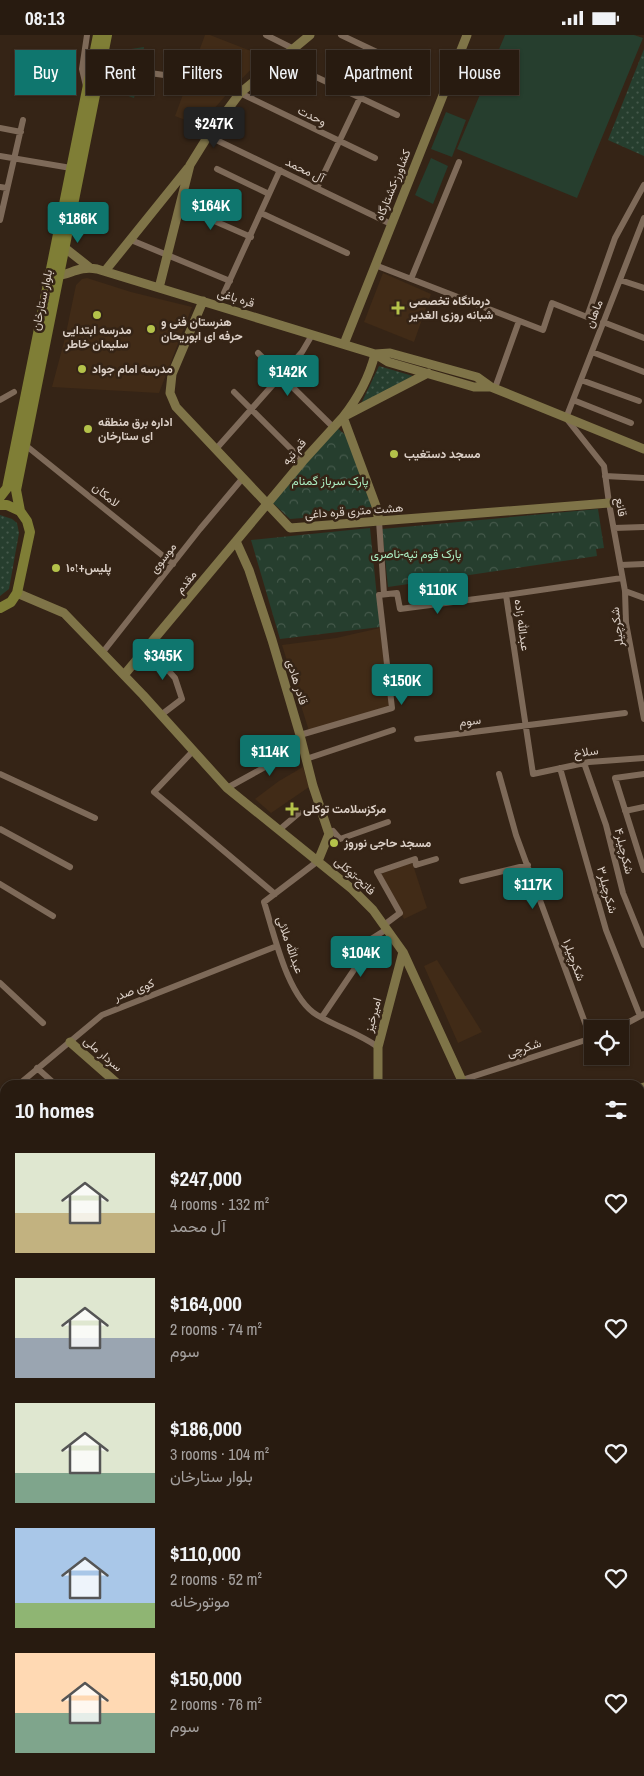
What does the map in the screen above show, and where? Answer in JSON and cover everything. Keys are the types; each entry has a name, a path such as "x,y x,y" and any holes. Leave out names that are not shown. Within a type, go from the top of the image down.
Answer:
{"main road":[{"name":"بلوار ستارخان","path":"98,35 98,50"},
{"name":"بلوار ستارخان","path":"102,50 107,35"},
{"name":"بلوار ستارخان","path":"61,247 71,168 86,94"},
{"name":"بلوار ستارخان","path":"0,497 7,488 55,275 91,95"},
{"name":"بلوار ستارخان","path":"17,593 30,532 27,521 20,511 16,490 55,275"},
{"path":"0,505 7,505 20,511"},
{"path":"1,609 11,602 17,593"}],"street":[{"path":"86,85 82,69 87,35"},
{"path":"266,35 294,49 310,35"},
{"path":"317,188 381,54 341,35"},
{"name":"کشاورز-کشتارگاه","path":"344,344 467,35"},
{"path":"316,77 397,115"},
{"path":"241,92 251,84"},
{"name":"وحدت","path":"241,93 375,158"},
{"path":"105,271 190,165 208,136 239,95"},
{"path":"0,219 24,120"},
{"path":"0,128 21,132"},
{"name":"آل محمد","path":"208,136 391,224"},
{"path":"0,156 71,168"},
{"path":"411,279 459,163"},
{"path":"159,288 190,165"},
{"path":"217,169 269,194"},
{"path":"218,306 280,170"},
{"path":"375,265 543,330 552,303 587,317 615,238 644,185"},
{"path":"0,187 8,188"},
{"path":"180,205 250,237"},
{"path":"261,213 347,253"},
{"name":"ماهان","path":"566,418 644,218"},
{"path":"131,239 230,281"},
{"name":"قره باغی","path":"61,247 89,267 375,354"},
{"path":"55,275 89,267"},
{"path":"620,280 644,288"},
{"name":"هشت متری قره داغی","path":"203,301 172,374 170,393 176,407 290,528 609,503"},
{"path":"493,388 519,321"},
{"path":"603,323 644,338"},
{"path":"216,449 302,352 312,335"},
{"path":"592,351 644,372"},
{"path":"258,353 333,427"},
{"path":"375,354 390,353 477,377 493,388 644,449"},
{"path":"375,354 388,362 474,387 493,388"},
{"name":"قم تپه","path":"267,505 356,401 371,372 375,354"},
{"name":"قم تپه","path":"343,417 428,373"},
{"path":"581,380 639,401"},
{"path":"0,400 14,392"},
{"path":"234,392 303,461"},
{"path":"573,400 631,423"},
{"path":"343,417 376,506 379,521 384,595"},
{"name":"قانع","path":"566,418 604,466 625,591"},
{"name":"لامکان","path":"24,444 173,564"},
{"path":"605,476 644,479"},
{"name":"موسوی","path":"103,652 242,479"},
{"name":"مقدم","path":"124,675 148,649 267,505"},
{"path":"614,528 644,527"},
{"name":"قادر هادی","path":"236,541 249,570 329,834"},
{"path":"621,565 644,564"},
{"name":"عبدالله زاده","path":"533,774 506,595 622,578"},
{"path":"625,591 644,600"},
{"name":"شکرچیلر","path":"625,591 626,623 644,719"},
{"name":"فاتح-توکلی","path":"17,593 64,613 103,652 227,788 352,889 373,910 403,952 462,1080"},
{"path":"300,735 392,708 378,595 397,593 400,609 506,595"},
{"path":"148,649 175,678 182,699 161,715"},
{"name":"سوم","path":"417,739 625,713"},
{"path":"306,759 393,730"},
{"path":"227,788 303,746"},
{"path":"194,751 154,792 275,894 318,861 329,834 333,831 340,839 388,822"},
{"name":"سلاخ","path":"533,774 584,763 644,758"},
{"name":"شکرچیلر۴","path":"584,763 606,825 623,893 644,945"},
{"name":"شکرچیلر۳","path":"560,768 606,930 642,1015"},
{"name":"شکرچیلر۱","path":"499,774 516,835 585,1020"},
{"path":"644,774 615,778 635,844 643,862 644,871"},
{"path":"0,775 94,818"},
{"path":"625,811 644,807"},
{"path":"279,830 299,813"},
{"path":"0,829 70,867"},
{"path":"635,844 644,842"},
{"path":"322,1017 364,955 360,945 385,927 400,913 378,872 415,859 416,865 436,859"},
{"path":"462,881 528,865"},
{"path":"0,884 53,916"},
{"name":"عبدالله ملائی","path":"275,894 264,902 284,969 300,997 315,1014 363,1036 378,1047"},
{"name":"کوی صدر","path":"24,1080 102,1015 277,946"},
{"name":"امیرخیز","path":"378,1080 378,1047 403,952"},
{"path":"0,983 43,1023"},
{"path":"629,1022 642,1015"},
{"name":"شکرچی","path":"472,1080 584,1041"},
{"name":"سردار ملی","path":"70,1043 113,1080"},
{"path":"37,1068 50,1080"}],"shaded area":[{"path":"205,35 210,35 251,51 251,69 241,80 241,50 199,50"},
{"path":"183,95 226,95 213,110 203,127 175,116"},
{"name":"درمانگاه تخصصی شبانه روزی الغدیر","path":"383,273 431,294 414,342 364,322"},
{"path":"87,278 131,292 192,307 159,393 52,387 76,285 82,279"},
{"path":"380,628 389,706 309,731 282,645 336,638"},
{"path":"303,767 309,787 271,813 255,799 279,781"},
{"path":"412,862 427,908 404,919 381,874"},
{"path":"437,960 482,1032 458,1043 424,966"}],"green space":[{"path":"505,35 634,35 643,38 577,198 457,149 480,95 519,95 519,50 499,50"},
{"path":"144,47 143,50 124,50"},
{"path":"644,49 644,156 608,140"},
{"path":"446,112 466,120 452,157 431,149"},
{"path":"431,158 448,166 433,204 415,195"},
{"path":"379,366 413,376 361,404"},
{"name":"پارک سرباز گمنام","path":"337,428 347,436 372,507 319,512 315,517 290,519 274,504 267,505"},
{"name":"پارک قوم تپه-ناصری","path":"598,509 604,548 596,549 597,556 388,587 382,529"},
{"path":"0,515 17,523 19,533 9,589 0,596"},
{"name":"پارک قوم تپه-ناصری","path":"370,528 380,627 280,639 251,540"}],"place":[{"name":"درمانگاه تخصصی شبانه روزی الغدیر","path":"398,308"},
{"name":"مدرسه ابتدایی سلیمان خاطر","path":"97,315"},
{"name":"هنرستان فنی و حرفه ای ابوریحان","path":"151,329"},
{"name":"مدرسه امام جواد","path":"82,369"},
{"name":"اداره برق منطقه ای ستارخان","path":"88,429"},
{"name":"مسجد دستغیب","path":"394,454"},
{"name":"پلیس+۱۰۱","path":"56,568"},
{"name":"مرکزسلامت توکلی","path":"292,809"},
{"name":"مسجد حاجی نوروز","path":"334,843"}]}
